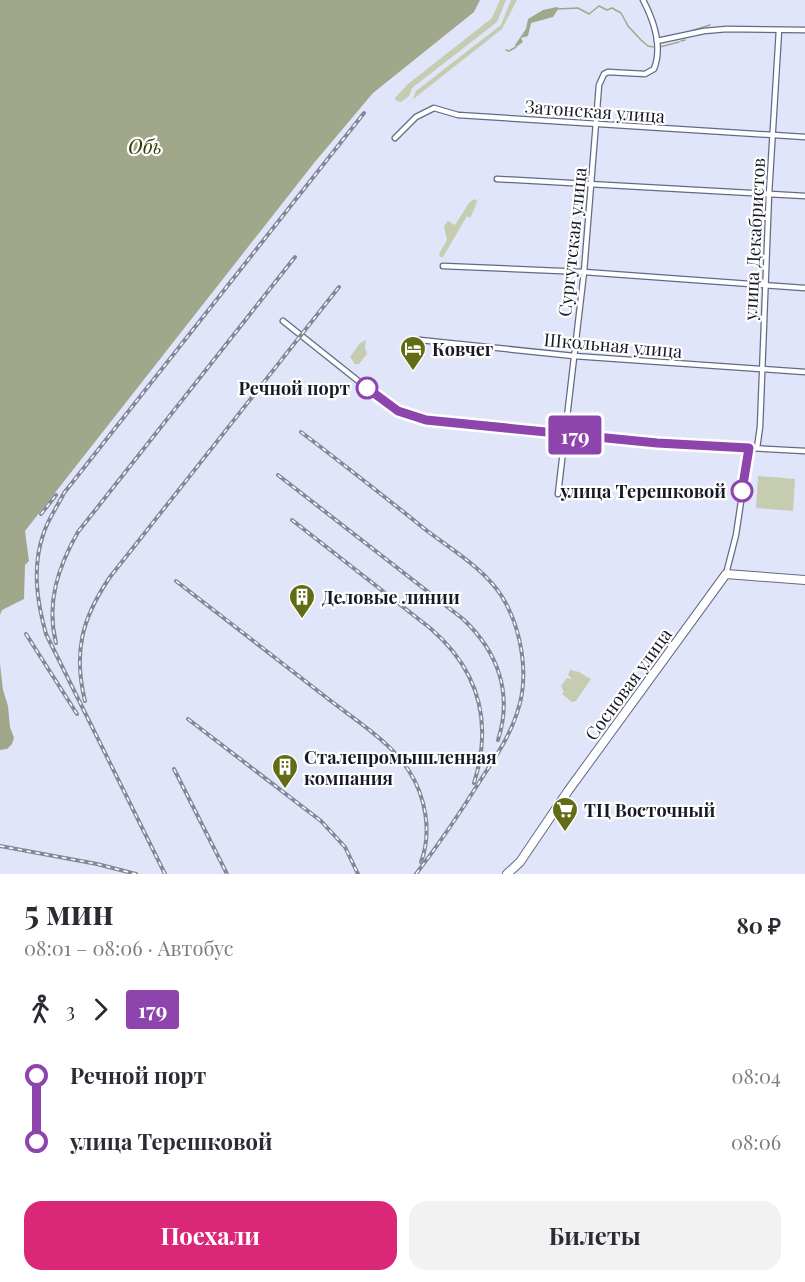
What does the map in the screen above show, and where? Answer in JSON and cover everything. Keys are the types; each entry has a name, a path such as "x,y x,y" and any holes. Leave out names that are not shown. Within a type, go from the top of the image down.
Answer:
{"main road":[{"path":"726,574 805,580"},
{"name":"Сосновая улица","path":"507,874 520,862 568,791 726,574"}],"street":[{"path":"643,0 650,14 657,41 697,32 727,29 805,30"},
{"name":"улица Декабристов","path":"757,448 760,427 769,194 779,30"},
{"name":"Сургутская улица","path":"558,494 584,272 599,84 604,74 608,72 649,73 657,63 657,41"},
{"name":"Затонская улица","path":"395,138 416,117 434,108 458,115 805,137"},
{"path":"497,178 805,196"},
{"path":"443,266 584,272 805,288"},
{"path":"283,321 378,397 404,414 426,420 657,443 805,451"},
{"name":"Школьная улица","path":"420,340 574,356 805,372"},
{"path":"726,574 736,535 749,448"}],"shaded area":[{"path":"500,0 506,0 497,22 412,88 409,96 401,102 396,101 395,98 408,84 492,18"},
{"path":"511,0 517,0 502,29 397,112 413,99 416,91 501,25"},
{"path":"482,193 470,218 467,216 443,257 440,257 439,254 447,240 444,226 448,221 455,225 474,199 477,201 472,212"},
{"path":"366,340 367,354 359,364 355,364 350,357 360,343"},
{"path":"758,476 795,479 793,511 756,508"},
{"path":"570,670 591,679 576,701 572,702 562,694 564,692 561,686 567,678 572,679 568,675"}],"water":[{"name":"Обь","path":"0,0 480,0 474,12 373,93 314,163 25,531 29,561 25,565 24,599 2,610 0,615"},
{"path":"559,8 553,17 531,23 528,36 521,38 523,42 516,47 515,45 526,29 528,19 543,10"},
{"path":"0,664 10,727 14,738 7,749 0,750"}],"waterway":[{"path":"557,9 578,8 589,14 599,6 607,10 612,8 621,13 628,26 641,40 653,47"},
{"path":"691,31 710,25"},
{"path":"681,41 685,40"},
{"path":"660,47 679,42"},
{"path":"506,50 509,51 516,47"}],"railway":[{"path":"165,874 46,634 37,585 38,560 43,535 64,493 364,113"},
{"path":"56,643 52,614 53,600 65,558 78,532 295,257"},
{"path":"85,701 80,667 82,636 100,592 339,287"},
{"path":"301,432 485,576 501,595 519,637 523,684 514,722 501,748 472,793 416,874"},
{"path":"278,475 463,619 475,632 493,659 503,690 504,706 498,740"},
{"path":"41,514 56,495"},
{"path":"292,520 430,628 447,644 460,661 478,698 481,718 480,761 474,783"},
{"path":"176,581 371,732 401,760 415,781 426,815 426,839 421,862"},
{"path":"26,634 77,714"},
{"path":"188,719 321,821 345,847 358,874"},
{"path":"174,769 227,874"},
{"path":"0,846 97,864 136,874"}],"bus line":[{"name":"179","path":"367,388 398,411 426,420 657,443 749,448 742,491"}],"place":[{"name":"Ковчег","path":"413,372"},
{"name":"Речной порт","path":"367,388"},
{"name":"улица Терешковой","path":"742,491"},
{"name":"Деловые линии","path":"302,620"},
{"name":"Сталепромышленная компания","path":"285,790"},
{"name":"ТЦ Восточный","path":"565,833"}]}
